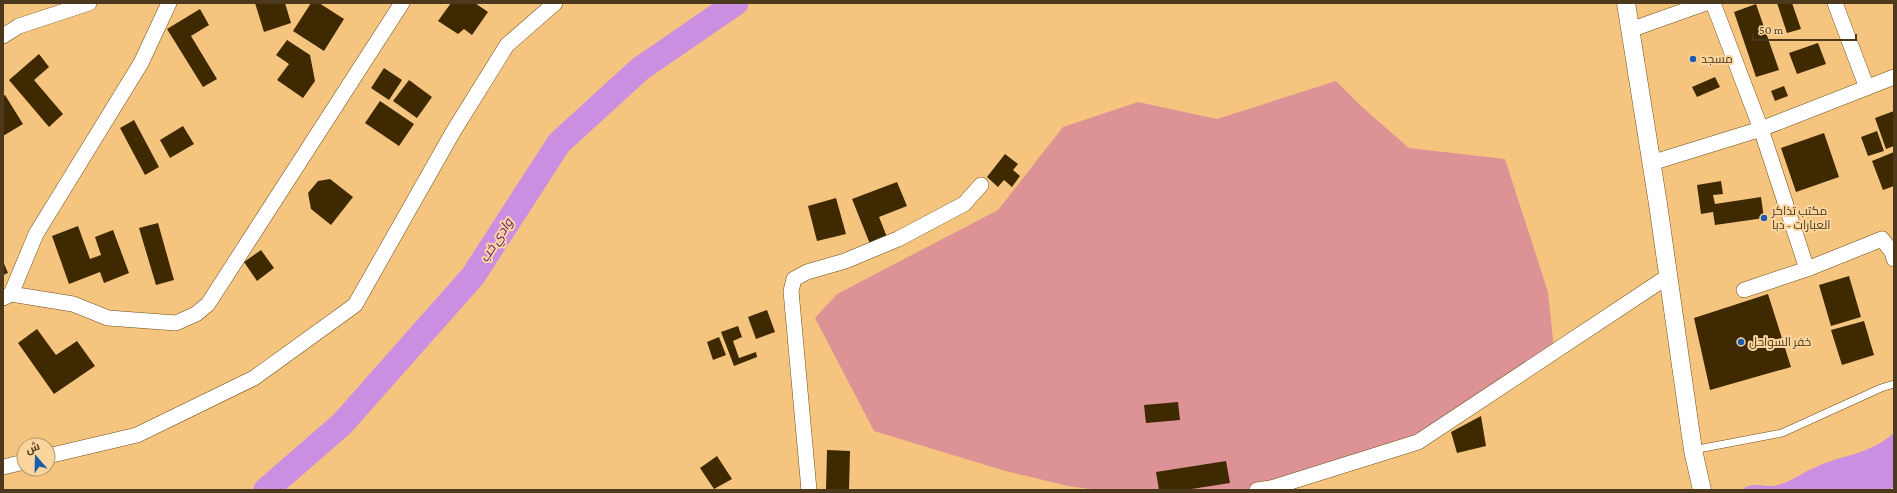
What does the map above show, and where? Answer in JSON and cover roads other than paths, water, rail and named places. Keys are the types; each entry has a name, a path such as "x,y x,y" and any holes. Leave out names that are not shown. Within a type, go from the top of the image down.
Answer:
{"street":[{"path":"3,36 20,26 89,3"},
{"path":"169,3 141,63 36,234 7,296 73,304 108,318 176,323 196,314 208,304 402,3"},
{"path":"56,454 138,435 247,382 355,306 453,132 506,45 555,3"},
{"path":"1626,3 1651,163 1666,277 1692,450 1702,490"},
{"path":"1630,30 1706,3"},
{"path":"1713,3 1761,128 1807,269"},
{"path":"1835,3 1867,88"},
{"path":"1651,163 1761,128 1894,77"},
{"path":"810,490 791,291 794,279 807,272 845,261 898,239 964,204 981,185"},
{"path":"1744,290 1807,269 1882,239 1892,252 1894,259"},
{"path":"1257,490 1271,488 1418,442 1666,277"},
{"path":"3,467 16,464"}],"lane":[{"path":"1692,450 1782,433 1881,388 1894,384"}],"waterway":[{"name":"وادي خب","path":"266,490 342,424 473,276 559,143 640,69 736,3"}],"place":[{"name":"مسجد","path":"1693,59"},
{"name":"مكتب تذاكر العبارات - دبا","path":"1764,218"},
{"name":"خفر السواحل","path":"1741,342"}]}
